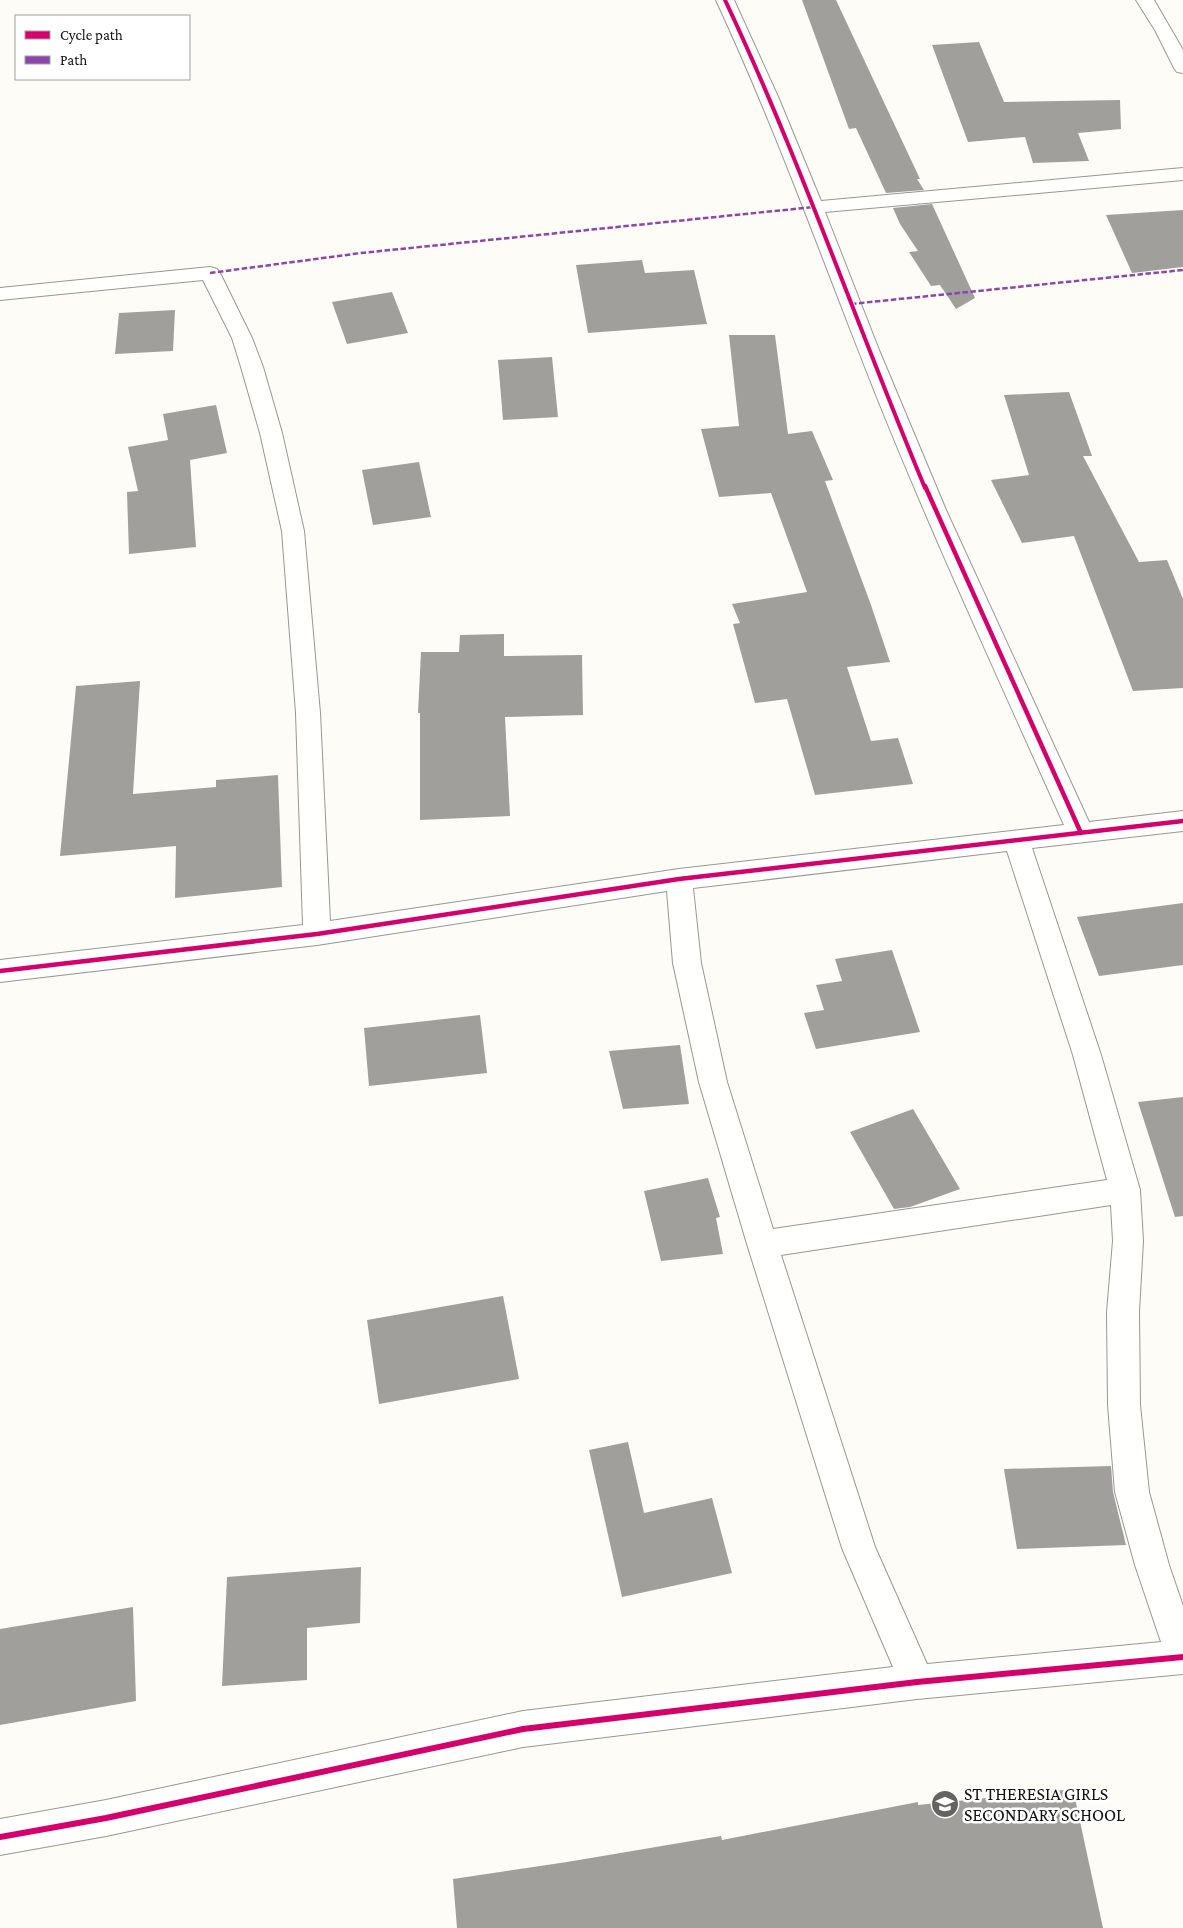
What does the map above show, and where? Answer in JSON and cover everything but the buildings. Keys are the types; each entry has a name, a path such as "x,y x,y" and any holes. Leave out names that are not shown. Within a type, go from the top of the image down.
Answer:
{"street":[{"path":"725,0 774,106 888,400 957,561 1081,833"},
{"path":"1145,0 1164,30 1183,68"},
{"path":"814,206 1183,174"},
{"path":"0,294 210,274 238,330 252,367 271,433 293,531 308,713 317,934"},
{"path":"0,972 317,934 679,879 1183,821"},
{"path":"0,1837 106,1818 523,1729 917,1682 1183,1657 1152,1565 1132,1492 1124,1404 1123,1312 1128,1241 1125,1190 1090,1063 1016,840"},
{"path":"679,879 687,963 714,1082 762,1244 859,1548 917,1682"},
{"path":"762,1244 1125,1190"}],"marked path":[{"path":"210,273 361,253 814,207"},
{"path":"851,304 1183,270"}],"cycle path":[{"path":"725,0 791,149 869,350 935,510 1081,833"},
{"path":"0,971 317,934 679,879 1183,821"},
{"path":"0,1837 106,1818 523,1729 917,1682 1183,1657"}],"place":[{"name":"ST THERESIA GIRLS SECONDARY SCHOOL","path":"945,1804"}]}
